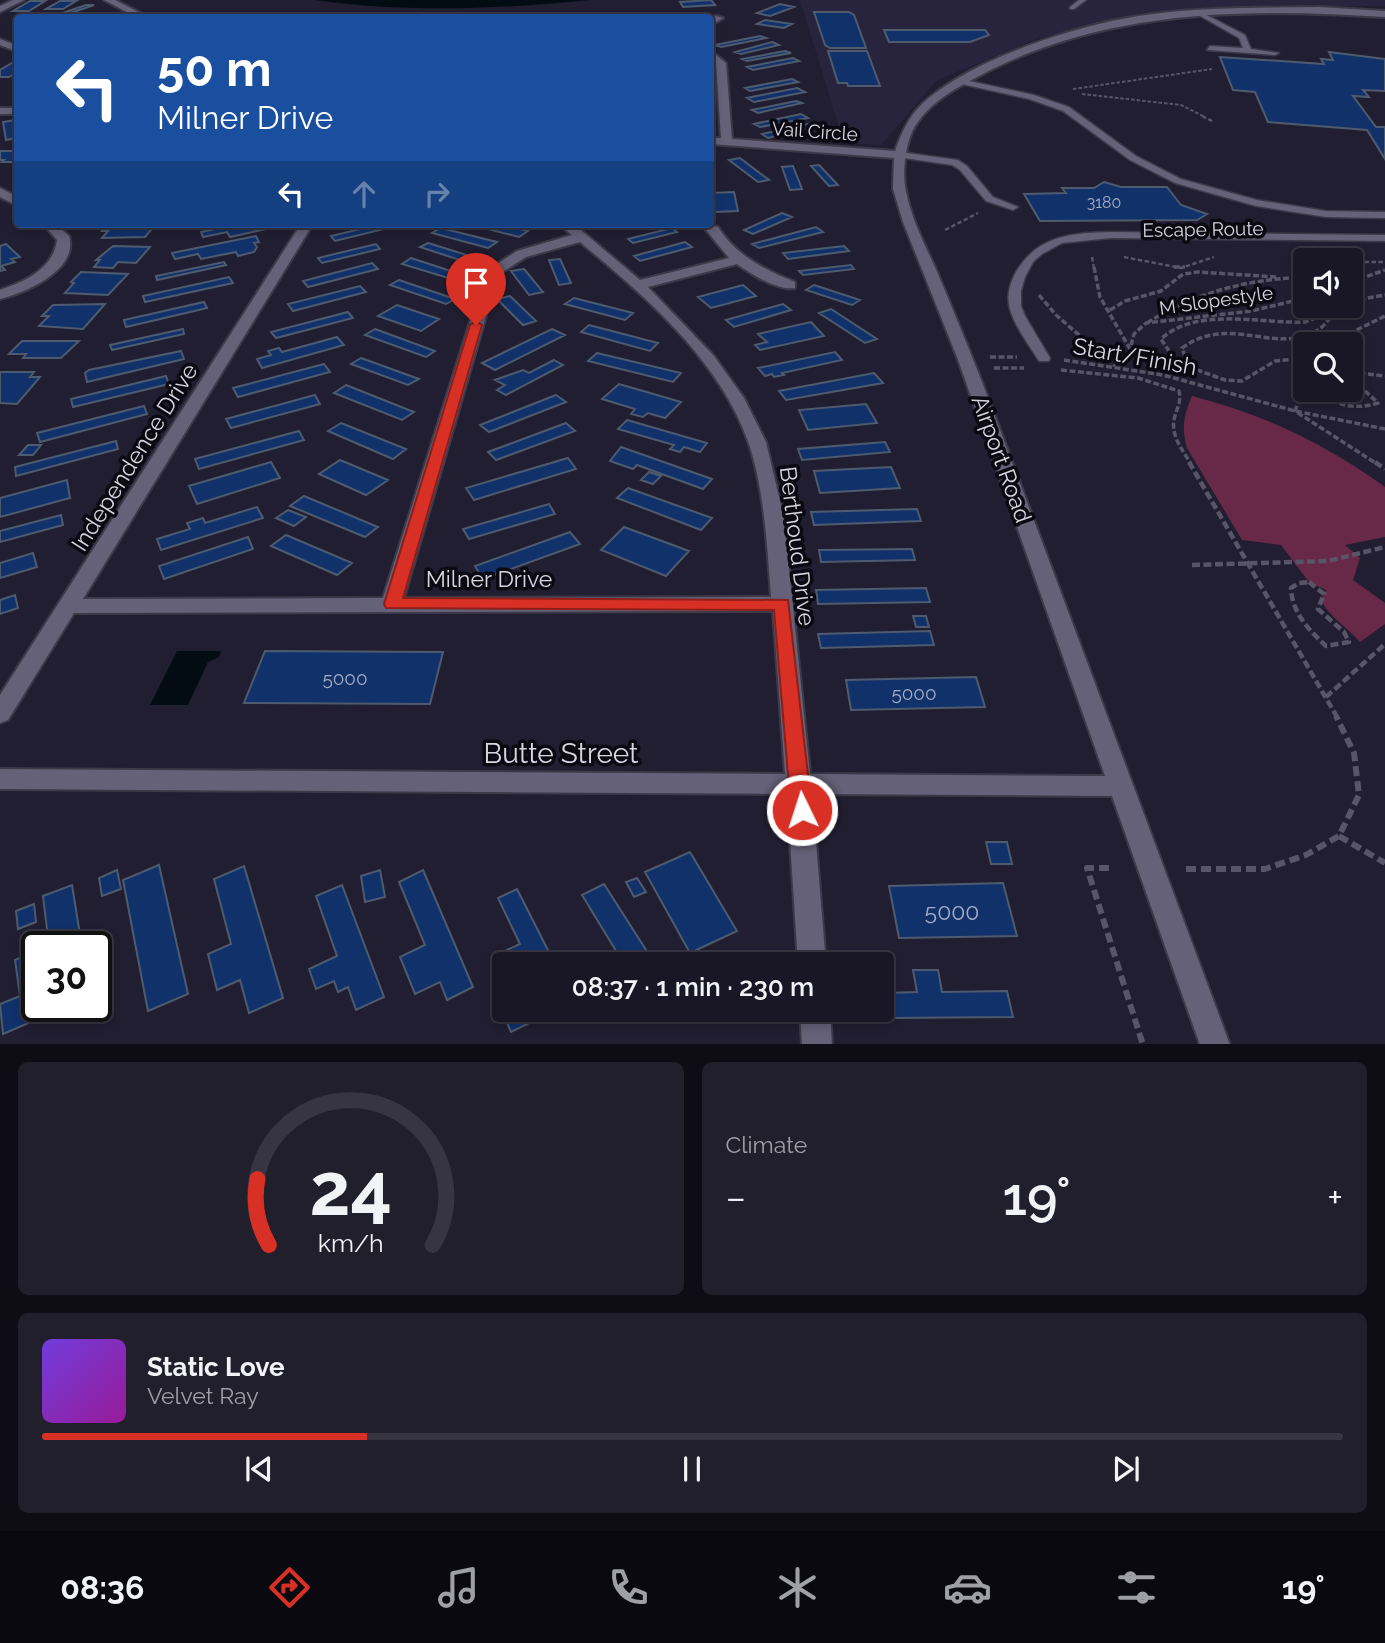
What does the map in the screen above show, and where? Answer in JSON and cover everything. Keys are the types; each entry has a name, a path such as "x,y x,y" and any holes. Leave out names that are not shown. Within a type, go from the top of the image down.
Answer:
{"street":[{"path":"0,9 20,0"},
{"path":"108,0 138,14"},
{"path":"1179,4 1197,12"},
{"name":"Airport Road","path":"1215,1044 967,363 909,222 899,189 900,155 908,132 923,109 960,81 999,61 1074,34 1156,12 1308,10 1385,14"},
{"path":"714,57 721,63 727,142"},
{"name":"Vail Circle","path":"714,141 900,155"},
{"path":"0,295 32,281 51,267 62,254 64,239 53,228"},
{"name":"Independence Drive","path":"0,714 305,228"},
{"name":"Berthoud Drive","path":"570,228 637,285 689,334 724,377 748,420 761,455 772,507 782,604 800,784 811,952"},
{"path":"713,230 722,246 738,260 790,285"},
{"path":"392,604 491,274 503,262 519,254 582,237"},
{"path":"637,285 738,260"},
{"name":"Milner Drive","path":"69,606 782,604"},
{"name":"Butte Street","path":"0,779 1122,786"},
{"path":"816,1022 817,1044"}],"lane":[{"path":"1072,8 1083,0"},
{"path":"1197,12 1242,37 1248,51"},
{"path":"1210,48 1275,53"},
{"path":"960,81 1031,97 1066,109 1133,158 1178,181 1256,204 1326,214 1385,215"},
{"path":"900,155 955,162 961,166 980,193 997,203 1013,207"},
{"path":"1044,358 1015,308 1016,283 1028,257 1048,244 1072,236 1111,235 1385,238"}],"path":[{"path":"1031,97 1055,91 1212,69"},
{"path":"1055,91 1181,105 1214,122"},
{"path":"945,230 997,203"},
{"path":"1102,254 1092,257 1091,261 1100,297 1110,310 1117,329 1130,349 1144,358 1225,380 1242,381 1275,361 1293,359"},
{"path":"1113,254 1181,268 1218,256"},
{"path":"1363,263 1385,262"},
{"path":"1363,278 1385,270"},
{"path":"1110,310 1125,301 1161,291 1183,274 1198,272 1293,277"},
{"path":"1146,323 1160,314 1215,291 1277,277"},
{"path":"1037,292 1056,315 1115,366"},
{"path":"1363,298 1385,295"},
{"name":"M Slopestyle","path":"1130,349 1134,334 1146,323 1251,311 1293,301"},
{"path":"1352,332 1385,316"},
{"path":"1194,371 1174,357 1161,340 1165,334 1175,328 1200,322 1305,322 1314,318"},
{"path":"1189,367 1182,348 1200,336 1225,332 1272,337 1303,335 1318,330 1329,318"},
{"name":"Start/Finish","path":"967,363 1044,358 1115,366 1163,375 1295,411 1385,429"},
{"path":"967,363 1025,368"},
{"path":"1051,370 1094,373 1170,386 1179,391 1181,399 1173,423 1176,439 1326,697 1354,753 1359,795 1339,836 1306,855 1265,869 1186,869"},
{"path":"1094,373 1097,381"},
{"path":"1363,373 1385,376"},
{"path":"1339,402 1361,407 1378,403 1363,389"},
{"path":"1295,411 1298,402"},
{"name":"Start/Finish","path":"1295,411 1385,469"},
{"path":"1192,565 1328,561 1385,547"},
{"path":"1309,582 1324,594 1318,609 1345,632 1349,642 1326,646 1310,632 1290,597 1291,588 1298,583 1309,582"},
{"path":"1326,697 1385,644"},
{"path":"1339,836 1385,863"},
{"path":"1109,868 1087,868 1143,1044"}],"shaded area":[{"path":"315,0 590,0 521,6 418,8"},
{"path":"800,0 1385,0 1385,6 1215,7 1142,13 1039,38 937,80 881,145 844,143"},
{"path":"1192,396 1244,412 1293,432 1340,457 1385,487 1385,537 1345,545 1360,558 1353,580 1385,603 1385,624 1360,642 1321,601 1326,590 1309,582 1281,545 1242,540 1187,448 1184,421"},
{"path":"177,651 221,651 219,657 208,662 188,705 150,705"}],"building":[{"path":"711,0 715,5 683,7 680,2"},
{"path":"30,1 45,1 29,11 13,11"},
{"path":"60,1 76,1 63,9 46,9"},
{"path":"780,4 794,7 770,16 757,13"},
{"path":"86,5 94,5 68,14 60,14"},
{"path":"814,12 849,12 854,15 866,48 830,48 825,45"},
{"path":"765,20 792,24 784,28 757,24"},
{"path":"884,30 985,30 989,35 970,42 889,42"},
{"path":"760,36 766,38 721,47 715,45"},
{"path":"772,42 779,45 741,54 735,52"},
{"path":"785,51 791,53 747,61 742,59"},
{"path":"828,51 867,51 880,86 848,86 847,83 838,83"},
{"path":"1329,52 1385,59 1385,91 1363,90 1369,97 1353,96 1376,127 1385,127 1385,159 1367,130 1268,122 1255,92 1233,90 1220,57 1324,64 1321,59 1333,60"},
{"path":"793,58 799,61 753,70 747,67"},
{"path":"14,63 14,74 9,77 0,77 0,70"},
{"path":"792,79 798,82 750,91 745,88"},
{"path":"797,88 805,92 754,102 747,98"},
{"path":"796,101 802,103 758,113 752,110"},
{"path":"801,114 808,118 760,127 754,124"},
{"path":"14,120 14,139 6,140 3,122"},
{"path":"812,123 818,126 768,138 762,134"},
{"path":"0,151 14,151 14,162 0,160"},
{"path":"740,158 769,180 758,182 729,160"},
{"path":"819,165 838,185 829,186 811,166"},
{"path":"793,166 802,189 790,190 782,167"},
{"path":"1104,182 1121,187 1167,187 1181,205 1207,214 1197,220 1040,221 1024,194 1066,193 1062,188 1094,188"},
{"path":"734,192 738,211 715,212 714,193"},
{"path":"782,213 792,217 753,234 744,230"},
{"path":"816,227 823,232 759,248 752,244"},
{"path":"105,228 153,228 145,237 102,238 108,231 102,231"},
{"path":"220,228 270,228 230,237 227,232 203,237 201,232"},
{"path":"364,228 388,228 335,241 331,236"},
{"path":"441,228 497,242 488,248 432,233"},
{"path":"484,228 516,228 528,231 519,237"},
{"path":"672,228 677,232 633,243 628,239"},
{"path":"256,236 259,242 254,243 257,247 254,252 238,256 236,252 201,259 198,254 175,259 172,253"},
{"path":"685,242 692,247 640,261 634,256"},
{"path":"428,243 473,257 466,262 420,247"},
{"path":"6,244 20,257 11,259 15,262 1,266 5,270 0,271 0,246"},
{"path":"376,244 380,249 322,263 318,258"},
{"path":"113,246 150,247 136,263 118,262 113,268 94,267 100,260 96,260"},
{"path":"844,246 849,251 788,259 783,253"},
{"path":"411,258 457,273 448,278 402,264"},
{"path":"560,259 571,283 559,285 549,260"},
{"path":"224,262 226,265 157,280 156,276"},
{"path":"372,263 378,269 308,287 303,281"},
{"path":"851,265 854,269 803,275 799,271"},
{"path":"524,269 543,292 529,295 511,271"},
{"path":"81,272 128,274 108,295 65,293"},
{"path":"229,277 233,283 145,302 143,296"},
{"path":"399,280 455,299 446,304 390,285"},
{"path":"743,285 756,296 711,308 698,297"},
{"path":"814,285 860,300 852,305 806,290"},
{"path":"360,286 366,292 293,311 288,304"},
{"path":"510,296 536,321 523,325 497,299"},
{"path":"574,298 633,313 625,320 565,304"},
{"path":"204,302 207,308 126,327 124,320"},
{"path":"105,304 83,329 39,326 49,316 42,316 53,305"},
{"path":"783,304 791,310 734,327 726,320"},
{"path":"397,305 439,319 421,331 378,316"},
{"path":"831,309 877,339 865,343 819,313"},
{"path":"348,312 353,318 276,338 271,332"},
{"path":"811,322 824,336 760,350 755,345 767,342 758,334"},
{"path":"589,325 658,343 650,351 581,332"},
{"path":"183,329 184,334 112,350 110,345"},
{"path":"375,329 435,351 426,357 365,335"},
{"path":"552,329 565,335 495,370 482,363"},
{"path":"337,337 344,345 262,368 257,359 271,355 268,351 279,348 282,352"},
{"path":"22,341 79,341 61,358 23,358 26,354 9,354"},
{"path":"181,351 184,359 87,382 85,373 89,370"},
{"path":"835,352 842,360 782,373 784,375 765,376 758,368"},
{"path":"597,353 681,373 673,382 588,361"},
{"path":"361,358 419,379 408,385 351,364"},
{"path":"554,360 563,365 506,395 497,390 505,385 495,380 523,370 529,373"},
{"path":"324,364 330,372 238,397 233,388"},
{"path":"0,372 34,372 30,377 40,377 17,404 0,403"},
{"path":"874,373 883,383 786,400 779,391"},
{"path":"166,376 169,384 73,407 71,399"},
{"path":"619,384 681,402 665,418 648,413 643,417 631,414 635,409 602,399"},
{"path":"346,385 414,412 402,420 334,393"},
{"path":"315,395 320,404 231,428 226,419"},
{"path":"556,395 566,402 489,432 480,425"},
{"path":"866,404 877,423 808,430 799,410"},
{"path":"144,406 147,414 40,442 37,433"},
{"path":"627,420 707,443 700,452 684,447 680,452 670,449 674,445 618,429"},
{"path":"341,423 406,449 393,459 328,431"},
{"path":"566,423 575,431 496,460 488,452"},
{"path":"299,431 304,440 199,469 195,459"},
{"path":"116,441 118,449 16,476 15,467"},
{"path":"885,442 890,452 802,460 798,449"},
{"path":"28,445 41,445 33,455 19,455"},
{"path":"621,447 712,479 703,489 637,465 633,469 610,461"},
{"path":"568,458 576,469 474,500 466,488"},
{"path":"340,460 388,480 366,495 319,474"},
{"path":"271,462 280,478 197,504 189,486"},
{"path":"891,467 900,488 820,493 814,471"},
{"path":"649,472 661,476 653,484 641,480"},
{"path":"67,480 70,498 0,517 0,498"},
{"path":"628,488 712,518 701,530 617,498"},
{"path":"304,496 378,527 365,537 290,506"},
{"path":"549,504 555,514 469,539 463,529"},
{"path":"257,507 263,518 161,550 157,539 190,529 187,523 203,518 205,523"},
{"path":"917,509 921,521 814,525 811,512"},
{"path":"288,510 306,517 294,526 276,518"},
{"path":"61,515 63,525 0,542 0,531"},
{"path":"624,527 689,551 666,576 601,550"},
{"path":"570,532 580,544 483,579 475,566"},
{"path":"286,535 352,563 337,575 271,546"},
{"path":"248,537 253,549 164,579 159,566"},
{"path":"912,549 915,560 821,562 819,550"},
{"path":"33,553 37,567 0,578 0,563"},
{"path":"926,588 930,602 818,604 816,590"},
{"path":"15,595 18,608 0,614 0,600"},
{"path":"913,616 926,616 929,627 916,627"},
{"path":"930,631 934,645 821,648 818,634"},
{"path":"265,651 443,652 430,704 244,703"},
{"path":"976,677 985,707 851,710 846,680"},
{"path":"986,842 1007,842 1012,864 991,864"},
{"path":"690,852 737,931 689,952 645,872"},
{"path":"159,865 188,994 148,1011 123,880"},
{"path":"244,866 283,998 249,1013 240,980 217,990 208,954 231,944 214,879"},
{"path":"117,870 121,889 102,896 99,878"},
{"path":"380,870 385,897 365,902 361,876"},
{"path":"423,870 473,987 447,1000 440,982 415,994 400,957 425,945 399,882"},
{"path":"637,878 646,892 634,897 626,882"},
{"path":"1003,883 1017,936 899,938 889,886"},
{"path":"604,884 647,952 617,952 582,895"},
{"path":"72,885 79,931 47,931 43,896"},
{"path":"342,885 384,997 356,1010 348,987 338,992 334,981 316,989 309,969 337,956 316,896"},
{"path":"517,889 549,952 503,952 520,944 498,898"},
{"path":"34,904 36,922 18,929 16,911"},
{"path":"21,958 21,1022 31,1022 3,1034 0,1004 20,996 15,960"},
{"path":"913,970 938,970 942,992 1007,991 1013,1017 894,1018 894,993 917,992"},
{"path":"507,1022 531,1022 511,1032"}],"route":[{"path":"476,325 392,604 782,604 802,810"}]}
